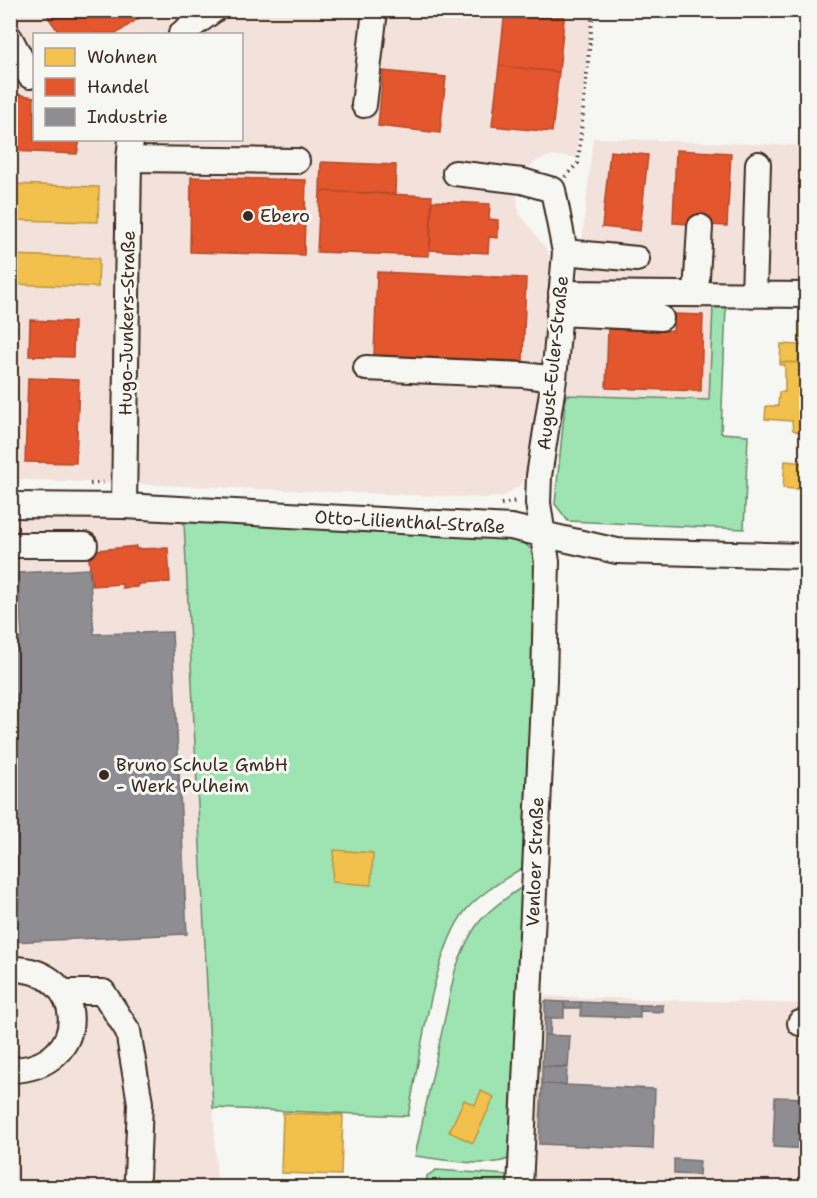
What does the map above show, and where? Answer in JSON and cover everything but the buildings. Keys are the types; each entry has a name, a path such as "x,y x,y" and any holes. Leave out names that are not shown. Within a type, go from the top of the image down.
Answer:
{"street":[{"path":"183,33 214,10"},
{"path":"364,105 375,10"},
{"path":"10,38 25,75"},
{"path":"130,149 297,161"},
{"name":"Hugo-Junkers-Straße","path":"124,506 130,149"},
{"path":"754,295 758,164"},
{"path":"455,173 522,181 553,190"},
{"name":"August-Euler-Straße","path":"545,536 538,503 539,476 554,379 565,252 553,190"},
{"path":"696,294 700,227"},
{"path":"565,252 637,259"},
{"path":"560,303 696,294 807,295"},
{"path":"560,303 661,318"},
{"path":"366,368 524,375 554,379"},
{"name":"Otto-Lilienthal-Straße","path":"10,505 124,506 512,527 617,551 807,556"},
{"name":"Venloer Straße","path":"520,1188 544,680 547,562 545,536"},
{"path":"10,545 85,545"},
{"path":"10,969 47,977 63,992 72,1011 70,1033 50,1062 29,1070 10,1070"},
{"path":"63,992 103,992 128,1031 140,1103 136,1177"}],"path":[{"path":"553,190 578,163 593,10"}],"shaded area":[{"path":"11,11 592,11 576,157 550,156 536,161 525,171 516,190 519,213 547,250 552,267 528,474 519,486 504,496 487,498 11,479"},
{"path":"593,138 806,146 806,315 805,309 713,306 709,400 566,395"},
{"name":"Bruno Schulz GmbH - Werk Pulheim","path":"40,516 184,522 217,1187 11,1187 10,517"},
{"path":"537,996 806,1004 806,1187 529,1188"}],"green space":[{"path":"713,306 726,306 721,433 748,435 744,529 568,521 555,504 566,395 709,400"},
{"path":"184,522 494,534 520,540 536,553 525,866 479,897 466,910 454,928 436,979 422,1038 408,1116 213,1108"},
{"path":"524,886 510,1158 490,1163 478,1163 415,1156 455,971 461,955 473,931 488,912"},
{"path":"436,1170 508,1175 513,1188 425,1188 427,1176"}],"place":[{"name":"Ebero","path":"248,216"},
{"name":"Bruno Schulz GmbH - Werk Pulheim","path":"104,775"}]}
